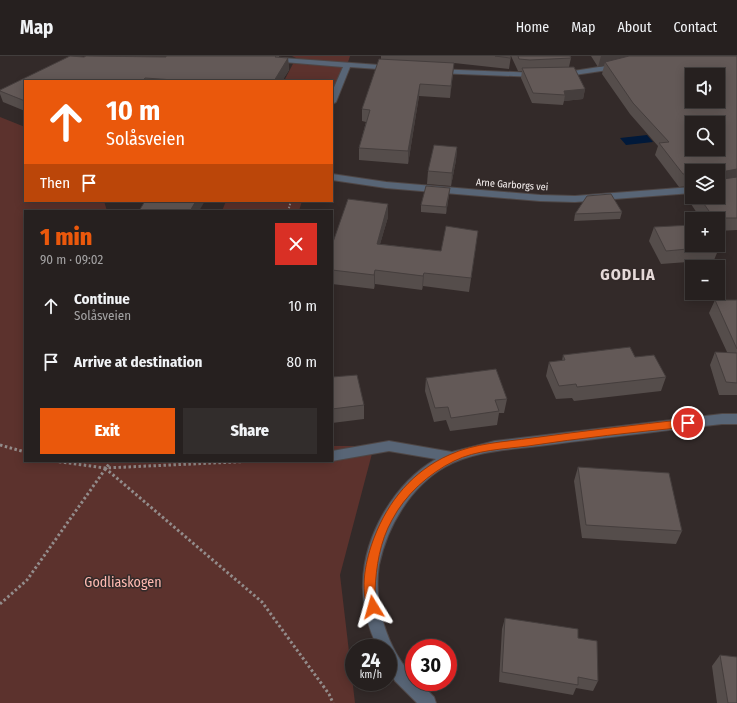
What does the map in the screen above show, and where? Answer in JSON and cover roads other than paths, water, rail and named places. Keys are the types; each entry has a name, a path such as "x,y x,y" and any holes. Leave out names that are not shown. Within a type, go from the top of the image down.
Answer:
{"street":[{"path":"264,59 347,66 399,68"},
{"path":"428,70 496,74 552,75 597,70 623,65"},
{"path":"333,100 347,66"},
{"name":"Arne Garborgs vei","path":"333,177 394,186 540,198 575,199 631,196 685,191"},
{"path":"382,639 369,592 373,555 387,519 407,490 432,469 452,458 478,449 594,433 722,419 737,419"},
{"path":"333,456 389,446 452,458"},
{"path":"397,668 401,675 428,703"}],"water":[{"path":"647,135 653,142 626,145 620,138"}],"district":[{"name":"GODLIA","path":"628,274"}],"park label":[{"name":"Godliaskogen","path":"123,582"}]}
